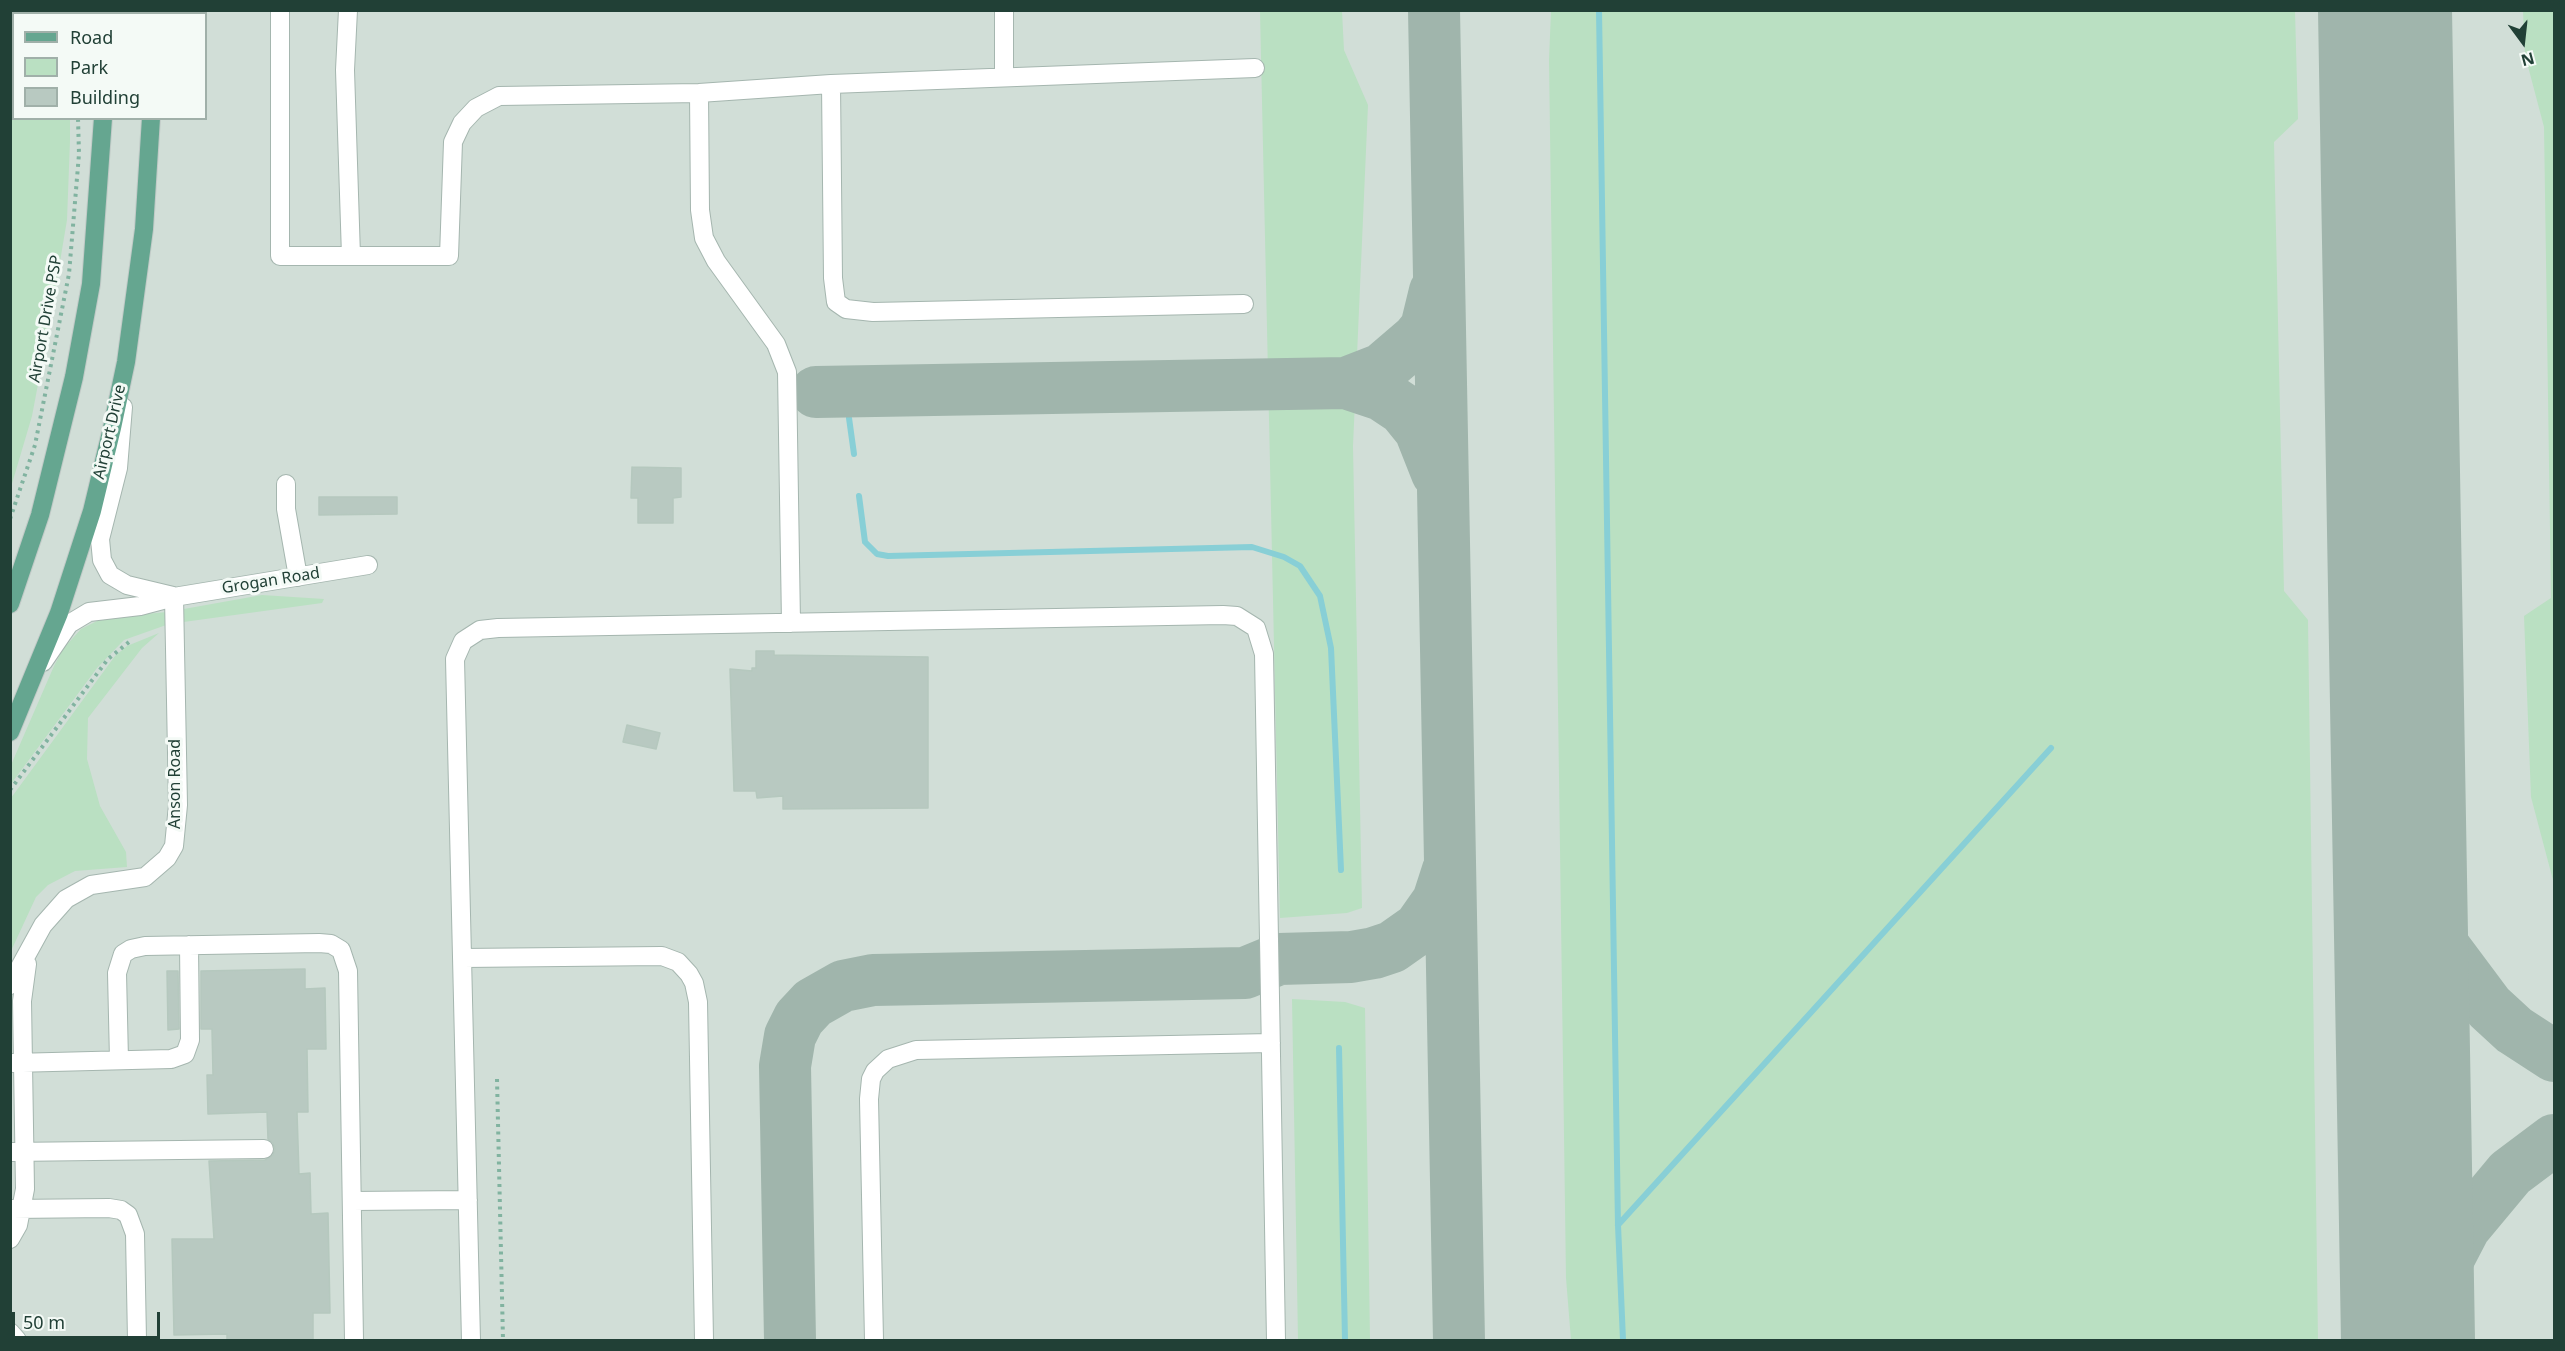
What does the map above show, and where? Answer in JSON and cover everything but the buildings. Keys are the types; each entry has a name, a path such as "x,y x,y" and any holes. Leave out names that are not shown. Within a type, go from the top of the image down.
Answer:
{"main road":[{"path":"10,604 40,515 74,377 91,284 103,120"},
{"name":"Airport Drive","path":"10,732 37,670 92,511 126,362 144,229 151,120"}],"lane":[{"path":"280,10 280,256 449,256 453,142 462,123 476,108 499,96 699,93 831,84 1255,68"},
{"path":"348,10 345,70 351,256"},
{"path":"1004,10 1004,77"},
{"path":"831,84 833,278 836,302 846,309 873,312 1244,304"},
{"path":"699,93 700,210 704,238 716,261 776,344 787,372 791,623"},
{"name":"Grogan Road","path":"126,362 118,468 100,549 106,569 117,580 174,597"},
{"path":"286,484 286,509 298,577"},
{"name":"Grogan Road","path":"37,670 69,624 89,612 140,606 174,597 368,565"},
{"name":"Anson Road","path":"10,985 49,917 66,899 91,885 145,877 167,858 174,846 178,805 174,597"},
{"path":"471,1341 464,958 455,659 463,641 480,630 498,628 1223,615 1237,616 1256,628 1262,640 1264,654 1276,1341"},
{"path":"119,1060 117,973 123,954 145,946 189,945 319,943 331,944 341,950 348,971 354,1341"},
{"path":"17,1063 171,1059 185,1054 189,1047 189,945"},
{"path":"464,958 662,956 678,962 690,974 698,1002 704,1341"},
{"name":"Anson Road","path":"10,1239 18,1226 17,1063 23,984 28,957"},
{"path":"874,1341 869,1099 875,1071 888,1059 916,1050 1271,1043"},
{"path":"17,1152 264,1149"},
{"path":"352,1201 468,1200"},
{"path":"17,1209 109,1208 121,1210 128,1215 133,1222 135,1234 137,1341"},
{"path":"10,1332 17,1341"}],"path":[{"name":"Airport Drive PSP","path":"10,519 36,445 69,274 79,154 78,120"},
{"path":"10,790 102,666 129,642"},
{"path":"498,1079 503,1341"}],"shaded area":[{"path":"10,11 2554,11 2554,1340 11,1340"}],"green space":[{"path":"11,10 68,11 12,12 12,120 70,120 70,141 67,220 50,321 32,416 11,487"},
{"path":"1260,11 1342,11 1344,50 1368,105 1353,446 1362,908 1347,913 1280,918"},
{"path":"1551,11 2295,11 2298,119 2274,142 2284,591 2308,620 2318,1340 1571,1340 1566,1278 1549,60"},
{"path":"2523,11 2554,11 2554,884 2531,797 2524,616 2551,598 2544,127 2525,55"},
{"path":"262,595 324,599 322,603 169,624 124,640 97,668 11,784 11,765 54,666 63,649 81,629 103,618 167,612"},
{"path":"159,633 142,648 88,718 87,759 100,806 126,852 127,867 75,871 48,885 36,897 11,951 11,798 115,656 127,646"},
{"path":"1292,999 1345,1002 1365,1008 1370,1340 1298,1340"}],"waterway":[{"path":"1599,10 1618,1225 1623,1340"},
{"path":"849,418 854,454"},
{"path":"859,496 865,542 877,554 888,556 1252,547 1284,557 1300,566 1320,596 1331,648 1341,870"},
{"path":"1618,1225 2051,748"},
{"path":"1339,1048 1345,1340"}],"taxiway":[{"path":"1434,10 1459,1340"},
{"path":"816,392 1346,383 1382,369 1417,339 1426,328 1435,291"},
{"path":"1346,383 1382,395 1403,409 1420,430 1437,473"},
{"path":"2399,795 2412,872 2439,940 2489,1007 2514,1030 2554,1056"},
{"path":"790,1340 785,1066 790,1036 799,1018 813,1003 843,986 873,980 1245,973 1279,959 1351,957 1374,953 1392,947 1419,928 1438,901 1448,870"},
{"path":"2419,1340 2429,1296 2465,1227 2510,1173 2554,1140"}],"runway":[{"path":"2385,10 2408,1340"}]}
